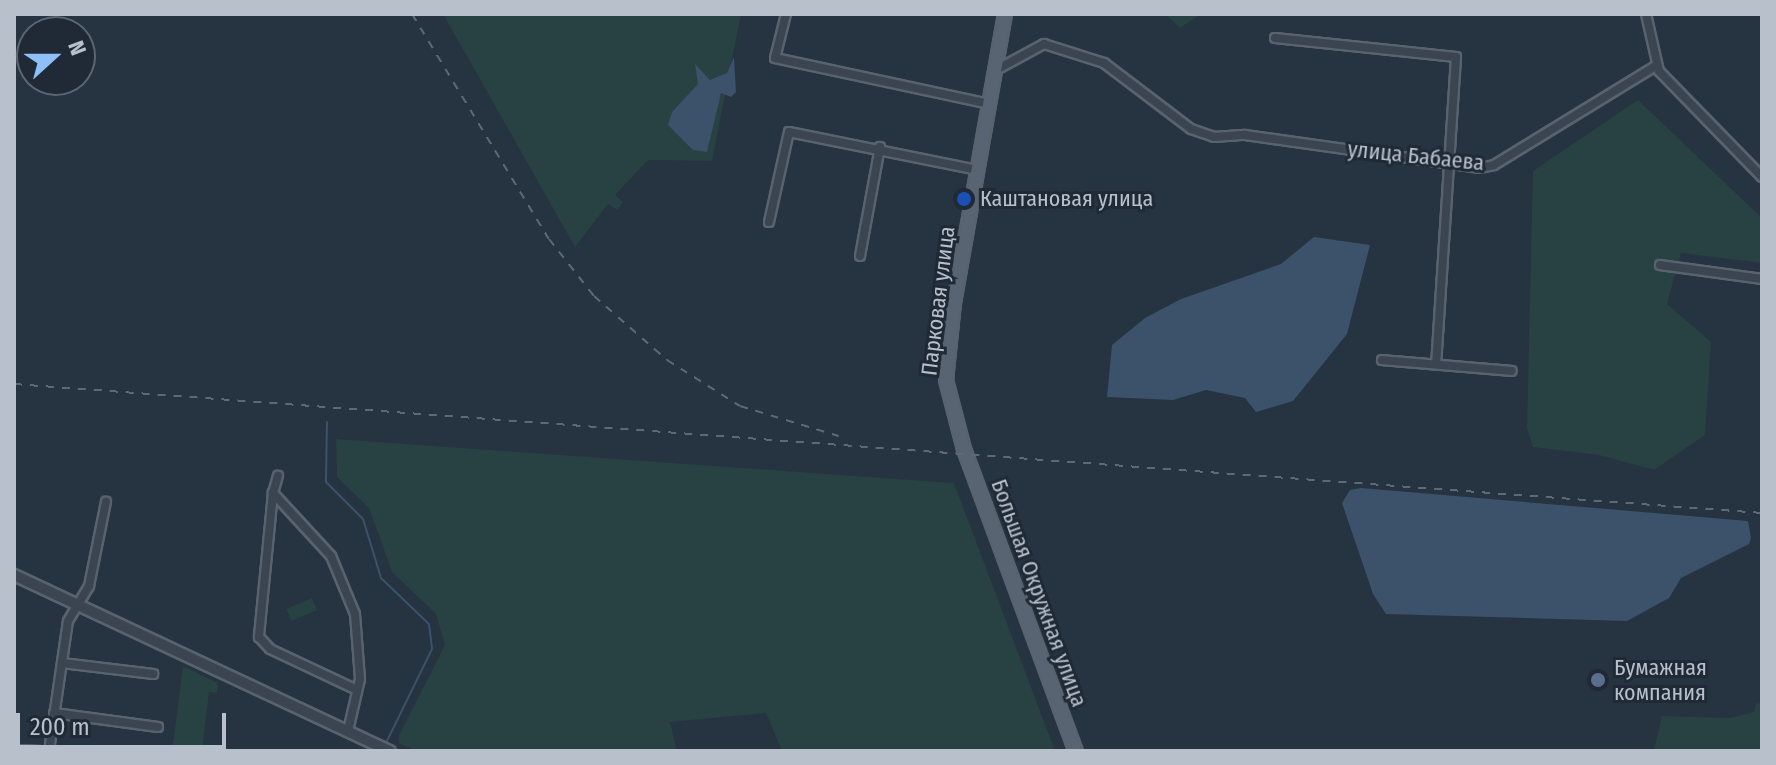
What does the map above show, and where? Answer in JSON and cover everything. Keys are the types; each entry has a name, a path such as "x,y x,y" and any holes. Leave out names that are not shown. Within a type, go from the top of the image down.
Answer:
{"main road":[{"name":"Парковая улица","path":"964,449 948,399 946,362 1005,14"},
{"name":"Большая Окружная улица","path":"964,449 1076,751"}],"street":[{"path":"786,14 775,58 990,104"},
{"path":"1646,14 1657,65 1762,177"},
{"path":"1275,38 1456,57 1436,364"},
{"name":"улица Бабаева","path":"996,70 1037,45 1053,47 1104,63 1191,129 1214,137 1245,135 1451,163 1494,165 1657,65"},
{"path":"769,222 789,132 880,147 978,170"},
{"path":"860,256 880,147"},
{"path":"1660,265 1762,279"},
{"path":"1382,360 1512,371"},
{"path":"278,476 273,493 259,637 270,649 357,690"},
{"path":"273,493 307,525 337,571 355,614 360,646 357,690 348,731"},
{"path":"14,750 49,751 68,621 89,586 106,502"},
{"path":"14,575 390,751"},
{"path":"62,663 153,674"},
{"path":"54,713 158,727"}],"green space":[{"path":"443,14 741,14 712,161 648,160 615,195 623,202 617,210 608,204 575,247"},
{"path":"1165,14 1201,14 1180,28"},
{"path":"1638,100 1762,218 1762,263 1681,253 1667,304 1711,342 1705,435 1654,470 1599,455 1533,447 1527,428 1533,171"},
{"path":"336,439 954,483 1055,751 782,751 766,713 670,722 677,751 416,751 399,743 399,735 445,645 436,614 392,572 369,508 337,477"},
{"path":"312,598 317,610 291,621 286,609"},
{"path":"183,666 218,683 217,693 209,692 202,751 172,751"},
{"path":"1756,703 1762,704 1762,751 1654,751 1662,716 1730,718 1754,712"}],"water":[{"path":"734,57 736,92 731,97 721,93 707,152 693,150 668,125 672,112 698,84 695,64 710,80 727,73"},
{"path":"1314,237 1370,245 1347,334 1293,401 1256,412 1245,398 1206,390 1173,400 1107,397 1112,345 1145,318 1181,299 1281,264"},
{"path":"1361,488 1748,521 1751,538 1749,544 1681,578 1669,598 1627,621 1386,614 1373,594 1342,503 1350,490"}],"waterway":[{"path":"327,422 326,482 363,519 381,578 429,624 432,649 387,741"}],"railway":[{"path":"412,14 549,239 594,296 667,360 740,406 839,436"},
{"path":"14,384 1762,513"}],"place":[{"name":"Каштановая улица","path":"964,199"},
{"name":"Бумажная компания","path":"1598,680"}]}
